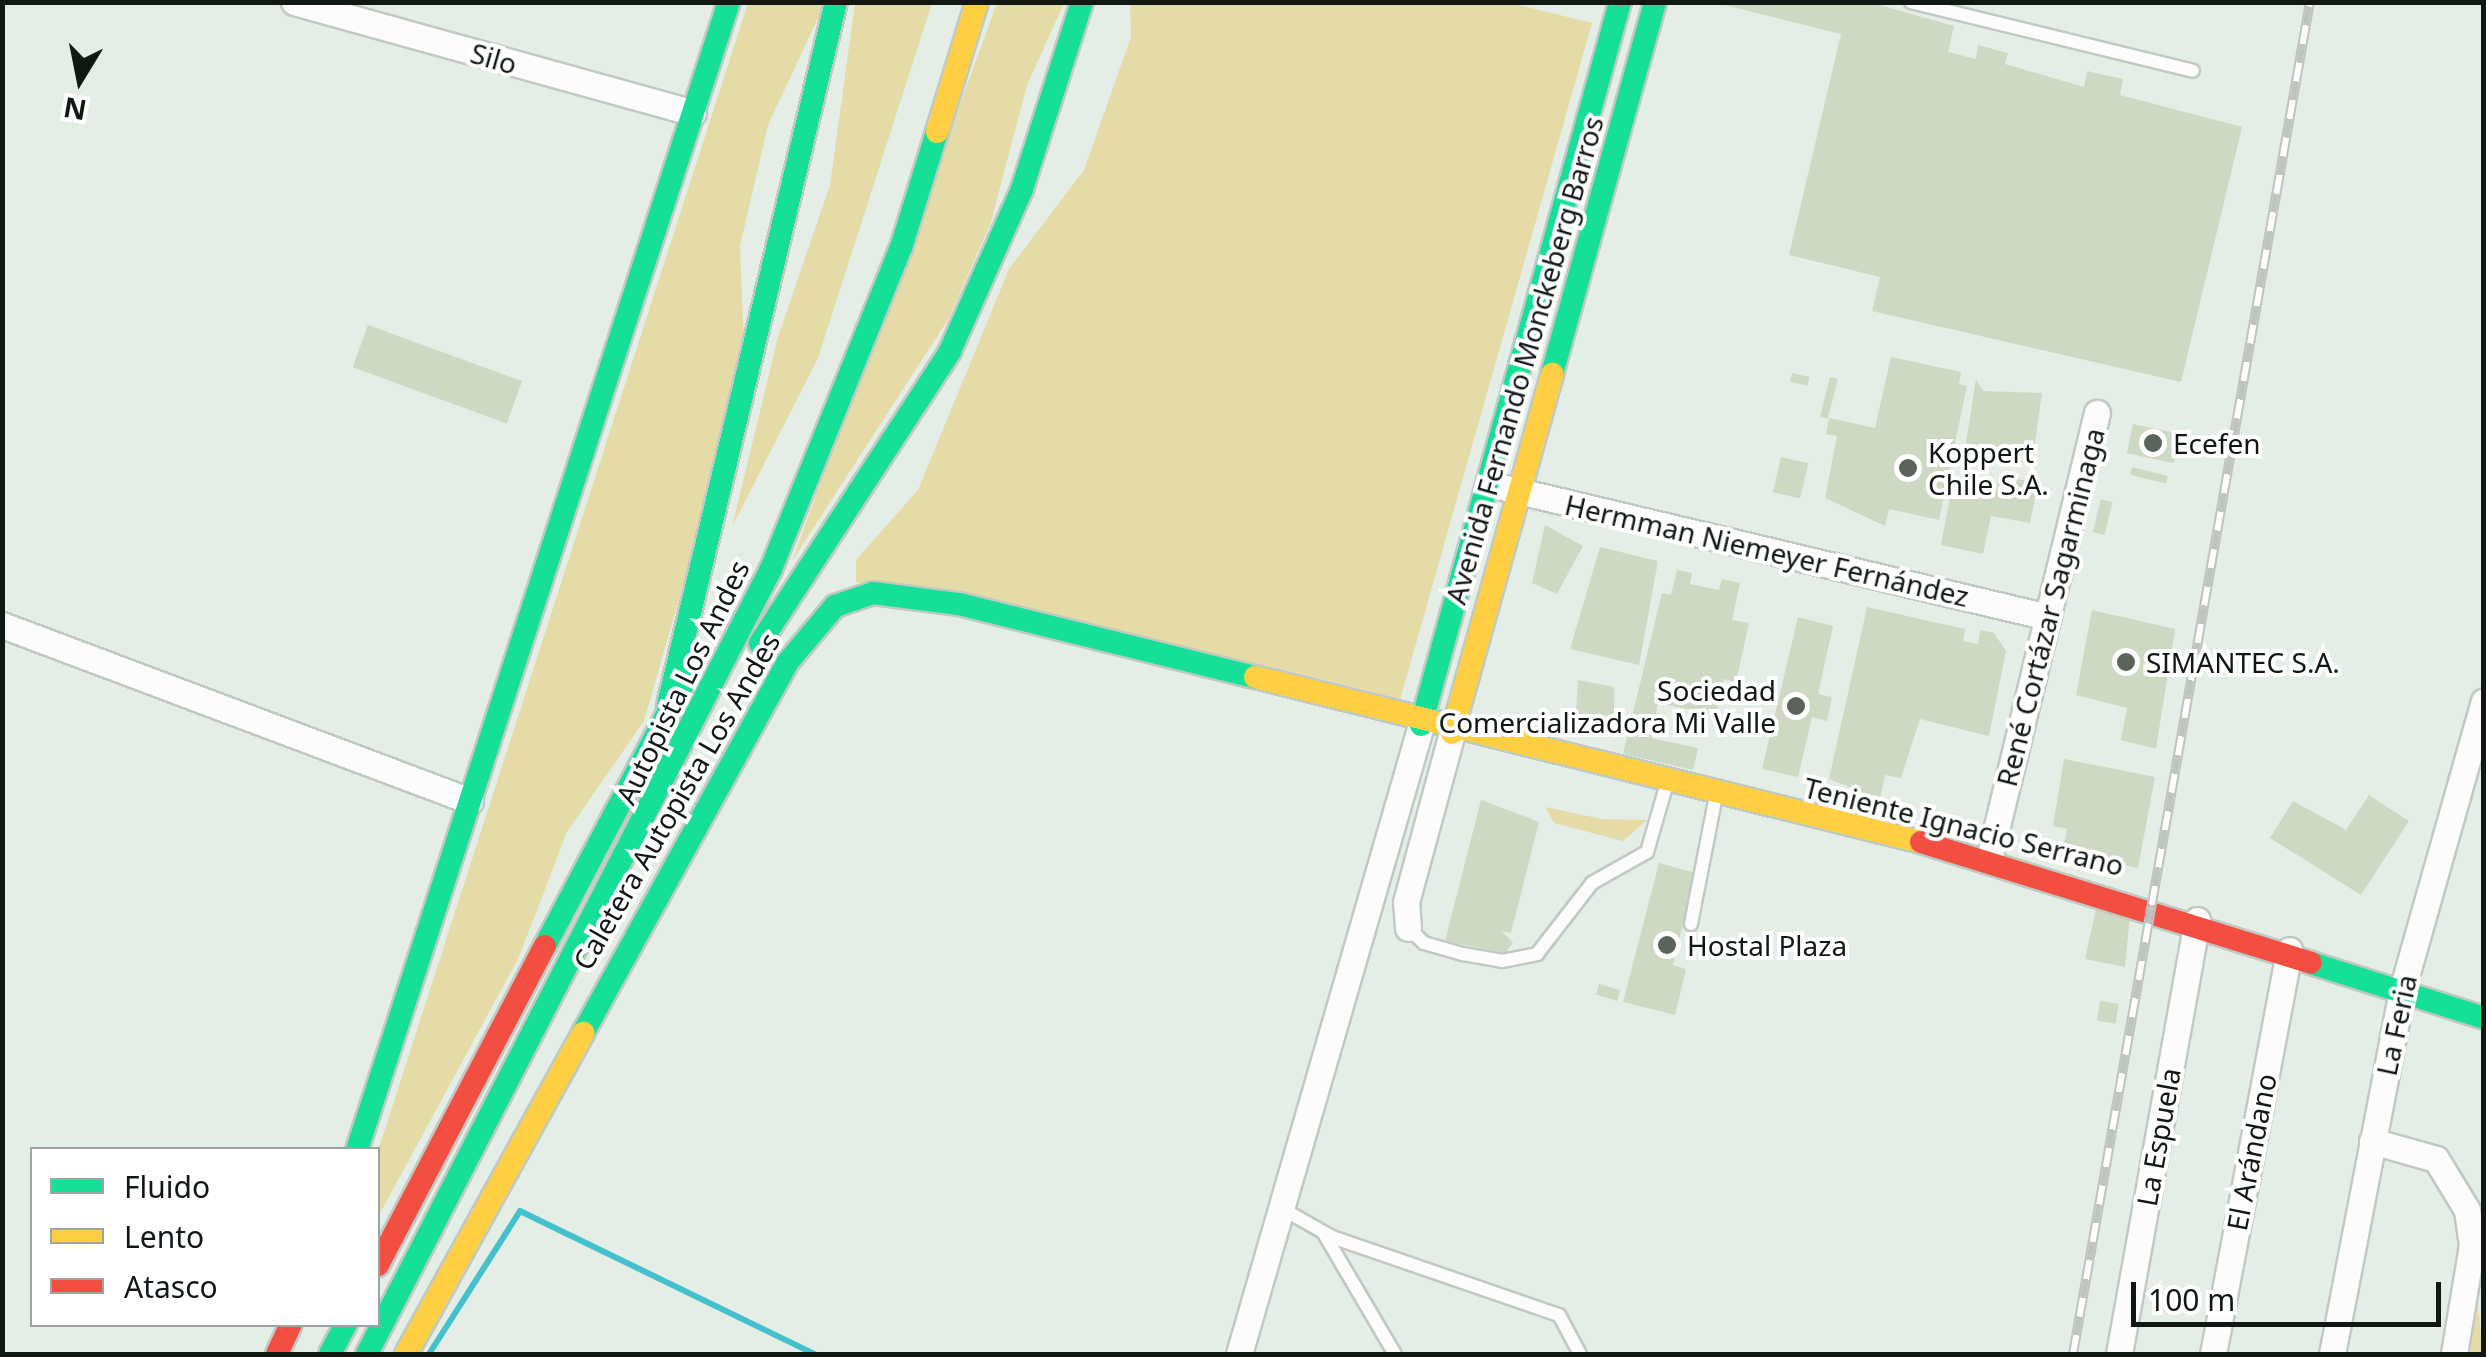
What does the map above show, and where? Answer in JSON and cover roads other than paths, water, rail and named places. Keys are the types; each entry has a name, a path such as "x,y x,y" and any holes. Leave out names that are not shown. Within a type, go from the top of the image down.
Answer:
{"main road":[{"path":"358,1147 729,2"},
{"path":"658,732 687,646 836,2"},
{"name":"Autopista Los Andes","path":"366,1354 682,756 868,339 977,2"},
{"path":"682,756 950,351 1022,189 1082,2"},
{"name":"Avenida Fernando Monckeberg Barros","path":"1421,725 1620,2"},
{"name":"Avenida Fernando Monckeberg Barros","path":"1452,733 1655,2"},
{"path":"800,425 836,336"},
{"name":"Caletera Autopista Los Andes","path":"406,1354 751,724 811,628 835,606 873,593 926,596 1421,725"},
{"name":"Autopista Los Andes","path":"380,1260 722,604"},
{"name":"Teniente Ignacio Serrano","path":"1421,725 1990,860 2198,920 2403,987 2484,1018"},
{"path":"277,1354 290,1327"},
{"path":"330,1354 344,1327"}],"street":[{"name":"Silo","path":"294,2 693,113"},
{"name":"René Cortázar Sagarminaga","path":"1990,860 2097,413"},
{"name":"Hermman Niemeyer Fernández","path":"1486,483 2048,616"},
{"path":"2,625 470,800"},
{"name":"La Feria","path":"2332,1354 2403,987 2484,701"},
{"path":"1239,1354 1421,725"},
{"path":"1408,928 1406,902 1452,733"},
{"name":"La Espuela","path":"2120,1354 2198,920"},
{"name":"El Arándano","path":"2213,1354 2288,950"},
{"path":"2372,1141 2436,1159 2467,1210 2477,1273 2454,1354"}],"lane":[{"path":"1911,2 2194,71"},
{"path":"1408,928 1424,943 1477,956 1536,954 1592,884 1646,852 1667,784"},
{"path":"1692,924 1716,795"},
{"path":"1280,1207 1323,1232 1559,1315 1580,1354"},
{"path":"1323,1232 1395,1354"}],"waterway":[{"path":"429,1354 520,1211 814,1354"}],"railway":[{"path":"2073,1354 2310,2"}],"place":[{"name":"Ecefen","path":"2153,443"},
{"name":"Koppert Chile S.A.","path":"1908,468"},
{"name":"SIMANTEC S.A.","path":"2126,662"},
{"name":"Sociedad Comercializadora Mi Valle","path":"1796,706"},
{"name":"Hostal Plaza","path":"1667,945"}]}
